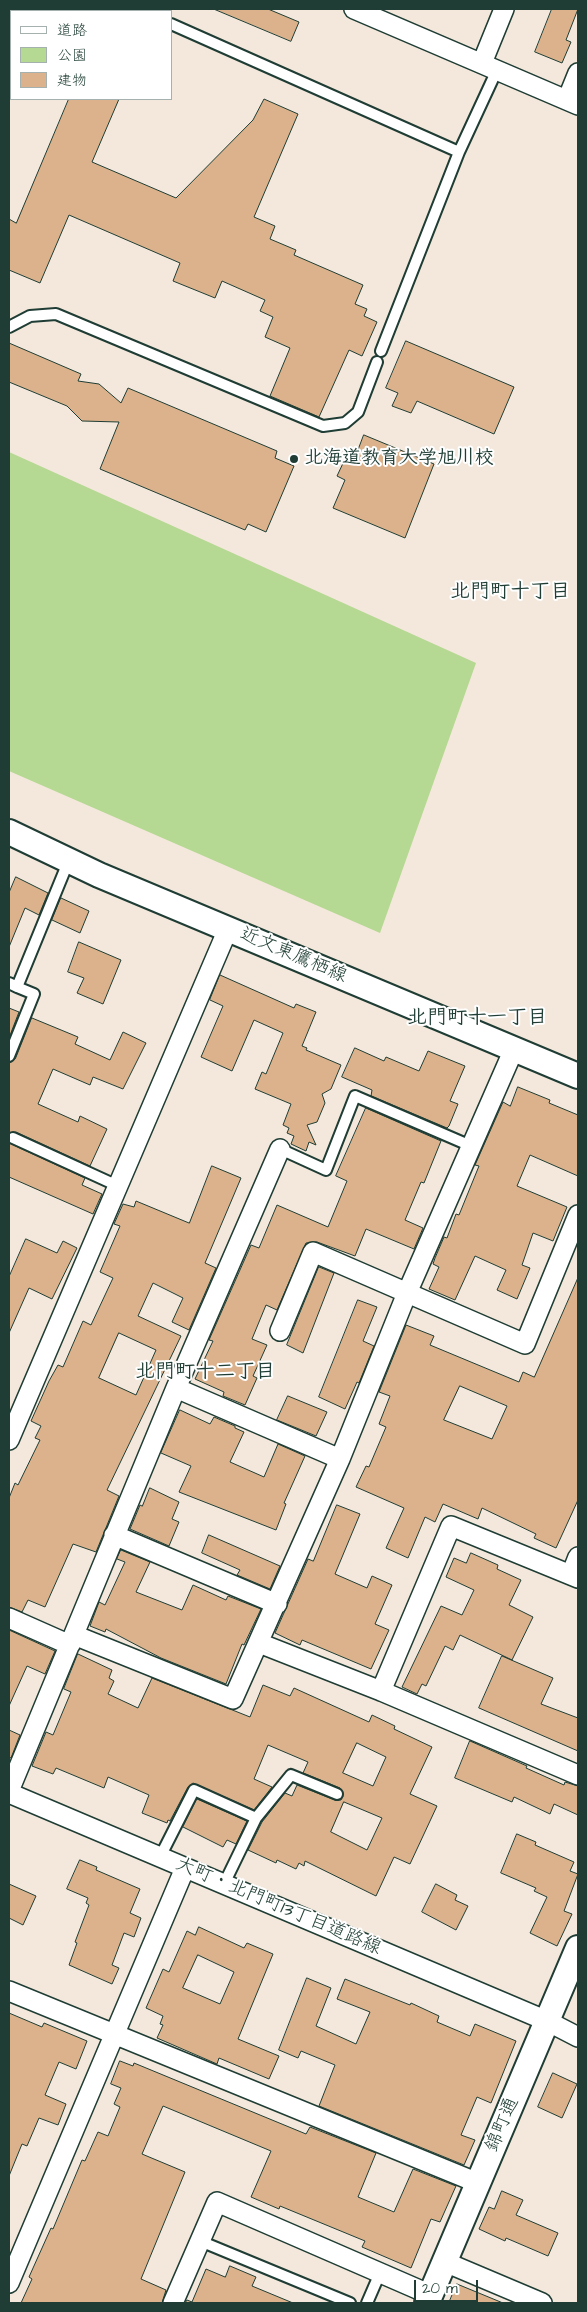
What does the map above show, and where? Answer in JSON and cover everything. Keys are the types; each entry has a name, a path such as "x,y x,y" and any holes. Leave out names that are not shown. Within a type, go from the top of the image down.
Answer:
{"street":[{"path":"354,9 572,102 578,73"},
{"path":"489,67 504,9"},
{"name":"近文東鷹栖線","path":"9,832 228,930 578,1076"},
{"path":"9,1440 228,930"},
{"path":"9,1618 233,1699 277,1604 340,1458 407,1293 514,1049"},
{"path":"9,1792 114,1535 280,1149"},
{"path":"280,1331 313,1252 525,1344 578,1215"},
{"path":"176,1388 340,1458"},
{"path":"381,1691 451,1526 575,1576 578,1557"},
{"path":"114,1535 277,1604"},
{"path":"259,1643 381,1691 578,1775"},
{"name":"大町・北門町13丁目道路線","path":"9,1792 547,2022 578,2037"},
{"path":"9,2283 185,1868"},
{"name":"錦町通","path":"429,2299 578,1948"},
{"path":"9,1991 478,2184"},
{"path":"173,2303 217,2202 380,2272 429,2299"},
{"path":"445,2262 542,2303"}],"lane":[{"path":"172,24 459,152"},
{"path":"382,351 459,152 489,67"},
{"path":"9,327 30,316 56,314 323,426 345,423 358,412 377,362"},
{"path":"9,1056 34,994 13,985 69,860"},
{"path":"280,1149 326,1170 355,1096 471,1146"},
{"path":"14,1138 118,1186"},
{"path":"224,1884 256,1818 291,1775 337,1794"},
{"path":"160,1857 194,1790 256,1818"},
{"path":"200,2241 350,2303"},
{"path":"367,2303 380,2272"}],"green space":[{"path":"9,452 476,663 380,933 9,771"}],"building":[{"path":"214,9 268,9 299,22 291,41"},
{"path":"552,9 578,9 566,40 571,42 562,63 535,52"},
{"path":"264,99 298,114 254,217 275,226 270,239 296,250 294,255 363,285 355,304 367,309 364,316 377,322 362,356 349,350 319,417 270,396 290,348 265,337 273,317 260,311 265,300 222,281 215,298 173,281 180,263 69,215 40,283 9,270 9,219 16,223 69,100 119,100 92,162 176,198 253,120"},
{"path":"406,341 514,387 494,434 417,401 411,413 392,406 398,393 386,388"},
{"path":"9,343 81,374 78,381 99,384 121,403 128,388 277,451 275,458 294,466 266,532 248,524 245,530 100,469 119,422 82,421 67,406 9,382"},
{"path":"364,435 434,464 405,538 333,508 345,480 337,476 345,459 353,462"},
{"path":"16,877 48,893 39,915 25,908 9,947 9,893"},
{"path":"61,898 89,911 80,933 52,920"},
{"path":"79,942 121,960 103,1004 77,993 84,978 68,972"},
{"path":"220,975 294,1008 296,1004 316,1012 302,1046 307,1048 306,1050 341,1065 331,1089 322,1094 325,1103 317,1122 307,1125 316,1145 309,1142 306,1151 291,1144 294,1136 287,1133 289,1128 283,1125 291,1104 255,1089 262,1072 266,1074 283,1033 254,1020 232,1071 201,1057 223,1006 210,1000"},
{"path":"9,1008 19,1012 9,1038"},
{"path":"32,1018 78,1037 75,1044 110,1060 123,1032 146,1043 123,1089 93,1077 90,1085 53,1069 38,1104 78,1122 80,1116 107,1129 90,1166 16,1132 9,1133 9,1063 15,1059"},
{"path":"355,1048 384,1061 386,1057 419,1071 428,1051 465,1066 450,1101 458,1104 449,1126 447,1128 371,1096 372,1090 342,1077"},
{"path":"518,1087 550,1100 549,1103 578,1115 578,1176 530,1155 517,1186 567,1207 553,1241 533,1233 522,1265 530,1268 517,1299 497,1290 506,1270 475,1256 455,1300 429,1289 439,1267 433,1264 444,1237 447,1238 456,1214 459,1215 479,1166 475,1165 503,1102 510,1106"},
{"path":"366,1108 441,1141 424,1183 421,1182 405,1220 423,1228 414,1249 366,1229 355,1256 317,1242 306,1243 277,1310 266,1305 252,1339 267,1345 253,1376 257,1378 245,1405 223,1396 224,1392 195,1379 213,1341 209,1340 251,1245 259,1248 277,1205 328,1227 347,1181 336,1176"},
{"path":"9,1143 85,1178 82,1185 102,1194 93,1214 9,1177"},
{"path":"212,1166 241,1178 205,1263 216,1268 189,1330 172,1322 183,1298 153,1283 138,1316 181,1336 107,1490 119,1496 96,1552 73,1544 45,1607 28,1600 22,1612 9,1607 9,1498 15,1483 18,1485 40,1440 35,1438 41,1426 31,1421 49,1381 58,1365 63,1367 83,1321 91,1325 113,1278 100,1272 120,1226 114,1224 123,1204 134,1207 136,1201 189,1223","holes":["119,1333 156,1350 136,1395 99,1378"]},
{"path":"26,1239 57,1253 63,1241 77,1248 52,1299 29,1288 9,1333 9,1277"},
{"path":"319,1267 334,1273 303,1353 287,1345"},
{"path":"578,1278 578,1500 556,1548 534,1538 536,1534 482,1508 478,1519 443,1504 435,1522 425,1517 408,1558 386,1548 404,1508 356,1487 366,1466 369,1467 386,1427 379,1424 390,1396 379,1392 406,1325 434,1336 430,1345 519,1382 523,1372 534,1377","holes":["460,1386 507,1406 492,1439 444,1420"]},
{"path":"358,1300 377,1307 363,1341 374,1346 359,1383 357,1382 345,1409 319,1397"},
{"path":"288,1396 327,1412 316,1436 277,1420"},
{"path":"180,1410 210,1424 214,1417 244,1432 230,1462 264,1477 278,1444 305,1456 284,1503 286,1504 276,1530 179,1492 191,1466 161,1453"},
{"path":"150,1488 179,1502 172,1519 179,1522 169,1546 130,1529 140,1505 142,1506"},
{"path":"337,1505 360,1514 335,1574 367,1588 372,1576 392,1585 375,1624 389,1630 371,1669 302,1640 300,1645 275,1633 308,1559 313,1561"},
{"path":"209,1535 280,1566 270,1589 237,1575 240,1570 202,1553"},
{"path":"121,1550 150,1562 136,1592 182,1610 193,1585 226,1600 228,1596 261,1609 244,1645 242,1644 226,1684 161,1658 106,1629 105,1632 90,1626 99,1602 105,1605 125,1562 117,1559"},
{"path":"471,1553 498,1565 497,1569 521,1580 509,1605 533,1617 512,1660 460,1635 453,1650 445,1646 426,1686 422,1684 417,1694 402,1687 441,1606 462,1615 474,1590 446,1577 454,1558 466,1563"},
{"path":"9,1630 55,1651 45,1674 27,1666 9,1706"},
{"path":"78,1654 112,1670 109,1678 114,1681 108,1694 138,1708 152,1678 250,1717 263,1685 290,1696 294,1688 369,1722 372,1715 395,1726 394,1729 432,1747 410,1794 437,1806 410,1864 394,1857 376,1896 305,1861 304,1866 299,1863 296,1869 277,1860 276,1863 248,1850 262,1822 285,1793 292,1796 297,1785 335,1800 341,1800 343,1796 340,1788 303,1773 308,1762 268,1745 254,1779 272,1787 254,1810 193,1783 188,1787 170,1821 168,1820 167,1823 142,1813 149,1795 108,1777 104,1788 56,1768 53,1774 32,1766 46,1732 53,1735 71,1692 64,1689","holes":["357,1743 386,1757 373,1786 343,1773","344,1802 382,1818 367,1850 331,1832"]},
{"path":"502,1656 553,1678 541,1704 578,1718 578,1751 479,1708"},
{"path":"9,1730 20,1735 11,1758 9,1757"},
{"path":"470,1741 527,1766 526,1768 564,1785 565,1782 578,1786 578,1815 554,1804 550,1814 514,1797 512,1802 455,1778"},
{"path":"197,1799 247,1821 236,1844 227,1840 223,1847 183,1827"},
{"path":"517,1834 536,1842 535,1845 574,1862 570,1871 578,1874 564,1911 572,1914 557,1946 530,1933 547,1897 534,1891 536,1888 501,1873"},
{"path":"80,1860 97,1867 96,1870 140,1889 130,1913 141,1918 134,1937 124,1933 112,1965 119,1968 112,1984 69,1965 77,1943 75,1942 89,1905 86,1903 88,1898 67,1889"},
{"path":"9,1884 36,1896 23,1925 9,1918"},
{"path":"436,1884 457,1895 455,1900 468,1906 456,1930 422,1912"},
{"path":"199,1927 244,1948 247,1943 273,1954 238,2039 279,2056 269,2079 219,2058 217,2064 157,2038 163,2025 160,2024 163,2016 146,2008 163,1969 169,1972 187,1931 195,1935","holes":["198,1955 234,1972 220,2004 183,1988"]},
{"path":"307,1978 331,1988 316,2026 356,2044 370,2012 337,1999 345,1979 410,2005 411,2003 439,2016 437,2022 470,2036 475,2024 516,2041 491,2103 477,2097 461,2135 475,2140 464,2165 319,2106 335,2065 301,2051 298,2058 279,2050"},
{"path":"9,2013 42,2027 44,2023 87,2041 76,2069 59,2062 45,2095 66,2104 58,2125 39,2118 27,2146 22,2144 9,2176"},
{"path":"120,2061 133,2066 134,2063 306,2134 310,2127 376,2153 358,2197 394,2212 413,2169 456,2186 440,2222 431,2219 411,2268 362,2247 365,2241 280,2206 279,2209 251,2197 271,2151 163,2106 142,2154 185,2172 141,2279 166,2290 162,2303 21,2303 32,2279 29,2277 51,2228 53,2229 82,2160 85,2161 98,2132 108,2136 120,2107 114,2104 121,2088 111,2084"},
{"path":"553,2073 577,2084 562,2118 538,2107"},
{"path":"502,2191 523,2200 516,2215 558,2233 548,2256 506,2238 505,2241 479,2229 489,2207 494,2209"},
{"path":"230,2266 256,2277 252,2286 293,2303 185,2303 187,2300 192,2302 206,2269 225,2277"},
{"path":"457,2284 503,2303 449,2303"}],"place":[{"name":"北海道教育大学旭川校","path":"294,459"}],"district":[{"name":"北門町十丁目","path":"510,593"},
{"name":"北門町十一丁目","path":"477,1019"},
{"name":"北門町十二丁目","path":"205,1373"}]}
